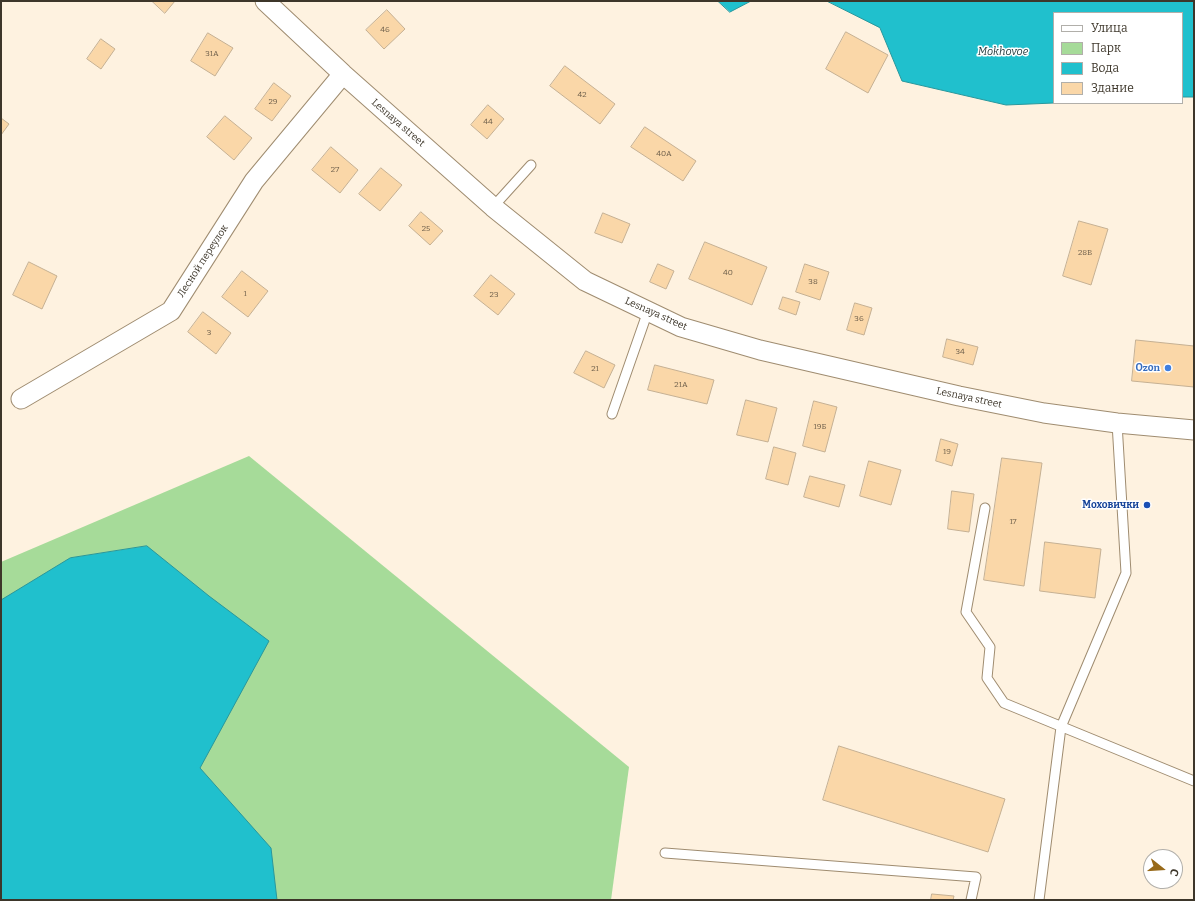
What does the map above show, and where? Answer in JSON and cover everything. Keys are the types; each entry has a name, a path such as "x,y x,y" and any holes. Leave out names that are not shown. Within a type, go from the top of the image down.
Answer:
{"street":[{"name":"Lesnaya street","path":"265,1 343,74 493,207 585,281 681,327 760,350 974,399 1044,413 1117,423 1194,430"},
{"name":"Лесной переулок","path":"21,399 171,311 254,181 343,74"}],"lane":[{"path":"493,207 531,166"},
{"path":"612,414 648,311"},
{"path":"1039,900 1061,727 1126,573 1117,423"},
{"path":"985,508 966,612 990,647 987,678 1004,703 1194,781"},
{"path":"665,853 976,877 971,900"}],"green space":[{"path":"249,456 629,767 611,900 1,900 1,562"}],"water":[{"path":"718,1 751,1 730,12"},
{"name":"Mokhovoe","path":"827,1 1194,1 1194,97 1183,97 1183,12 1053,12 1053,103 1006,105 902,81 880,28"},
{"path":"147,546 209,596 269,641 200,768 271,848 277,900 1,900 1,600 70,558"}],"building":[{"path":"152,1 175,1 165,13"},
{"path":"387,10 405,29 384,49 366,30"},
{"path":"846,32 888,55 868,93 826,69"},
{"path":"208,33 233,48 215,76 191,61"},
{"path":"101,39 115,49 101,69 87,59"},
{"path":"565,66 615,104 600,124 550,86"},
{"path":"274,83 291,96 272,121 255,109"},
{"path":"488,105 504,119 487,139 471,125"},
{"path":"225,116 252,138 234,160 207,137"},
{"path":"1,118 9,124 1,135"},
{"path":"645,127 696,161 683,181 631,147"},
{"path":"331,147 358,170 340,193 312,170"},
{"path":"381,168 402,185 380,211 359,194"},
{"path":"421,212 443,231 430,245 409,226"},
{"path":"603,213 630,224 622,243 595,233"},
{"path":"1079,221 1108,229 1091,285 1063,276"},
{"path":"705,242 767,267 752,305 689,279"},
{"path":"29,262 57,276 42,309 13,295"},
{"path":"658,264 674,271 666,289 650,282"},
{"path":"805,264 829,272 820,300 796,292"},
{"path":"242,271 268,291 248,317 222,297"},
{"path":"491,275 515,294 498,315 474,296"},
{"path":"783,297 800,302 796,315 779,309"},
{"path":"855,303 872,308 864,335 847,330"},
{"path":"203,312 231,333 216,354 188,332"},
{"path":"947,339 978,347 973,365 943,357"},
{"path":"1136,340 1194,346 1194,387 1132,381"},
{"path":"586,351 615,365 604,388 574,373"},
{"path":"655,365 714,380 707,404 648,390"},
{"path":"746,400 777,408 768,442 737,435"},
{"path":"814,401 837,407 825,452 803,446"},
{"path":"941,439 958,444 952,466 936,461"},
{"path":"774,447 796,453 788,485 766,479"},
{"path":"1002,458 1042,463 1024,586 984,580"},
{"path":"869,461 901,470 891,505 860,496"},
{"path":"810,476 845,485 839,507 804,497"},
{"path":"952,491 974,494 969,532 948,529"},
{"path":"1045,542 1101,549 1095,598 1040,591"},
{"path":"839,746 1005,799 988,852 823,800"},
{"path":"932,894 954,896 953,900 931,900"}],"place":[{"name":"Ozon","path":"1168,368"},
{"name":"Моховички","path":"1147,505"}]}
